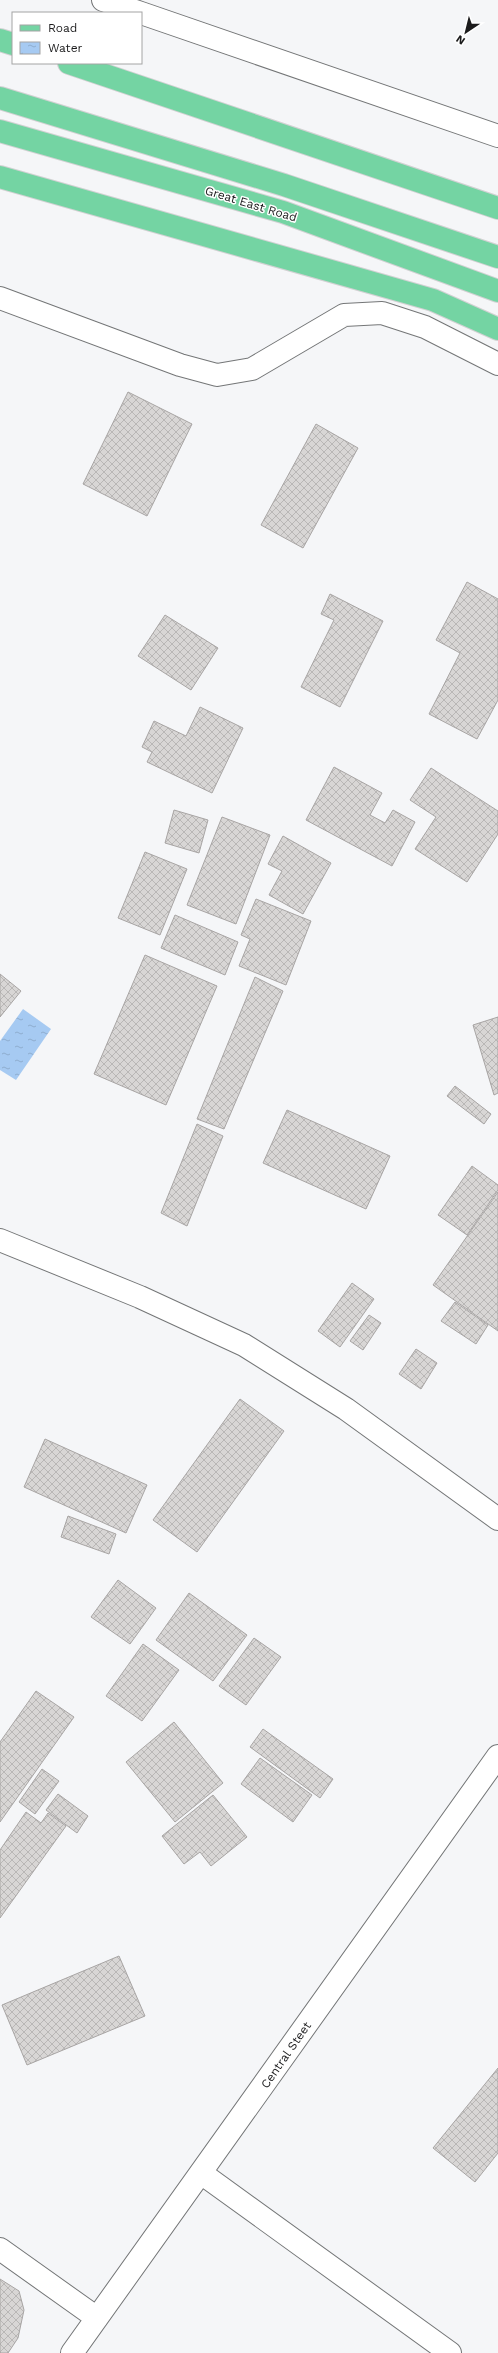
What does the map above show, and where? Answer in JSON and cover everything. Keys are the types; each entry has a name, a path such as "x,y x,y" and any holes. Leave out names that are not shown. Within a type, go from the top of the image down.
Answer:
{"main road":[{"path":"0,40 12,44"},
{"path":"72,64 498,208"},
{"path":"0,98 284,185 498,257"},
{"name":"Great East Road","path":"0,131 283,212 498,291"},
{"path":"0,177 433,300 498,329"}],"street":[{"path":"103,0 138,12"},
{"path":"142,13 498,136"},
{"path":"0,298 180,365 217,375 252,369 344,315 382,313 424,327 498,364"},
{"path":"0,1240 140,1297 244,1345 346,1409 498,1519"},
{"name":"Central Steet","path":"72,2353 498,1756"},
{"path":"201,2174 450,2353"},
{"path":"0,2248 98,2318"}],"water":[{"path":"23,1009 51,1029 16,1080 0,1070 0,1041"}],"building":[{"path":"128,392 192,424 147,516 83,484"},
{"path":"316,424 358,448 303,548 261,525"},
{"path":"467,582 498,599 498,700 477,739 429,714 460,653 436,640"},
{"path":"330,594 383,621 340,707 301,687 334,620 321,614"},
{"path":"165,615 218,648 191,690 138,656"},
{"path":"200,707 243,728 212,793 147,762 152,752 142,747 154,721 186,736"},
{"path":"334,767 382,793 370,815 385,823 393,810 415,822 392,866 306,820"},
{"path":"431,768 498,811 498,834 467,882 415,849 436,817 410,800"},
{"path":"174,810 208,820 199,853 165,843"},
{"path":"222,817 270,835 236,924 187,905"},
{"path":"283,836 331,863 303,914 269,895 282,871 268,864"},
{"path":"145,852 187,869 160,935 118,918"},
{"path":"256,899 311,921 286,985 239,966 250,939 241,935"},
{"path":"175,915 238,942 225,975 161,948"},
{"path":"145,955 217,986 166,1105 94,1074"},
{"path":"0,974 21,991 0,1017"},
{"path":"255,977 283,991 224,1129 197,1119"},
{"path":"498,1017 498,1093 494,1095 473,1025"},
{"path":"455,1086 491,1114 484,1124 447,1096"},
{"path":"287,1110 390,1156 366,1209 263,1163"},
{"path":"197,1124 223,1136 187,1226 161,1213"},
{"path":"472,1166 498,1185 498,1190 467,1235 438,1215"},
{"path":"498,1192 498,1331 433,1285"},
{"path":"352,1283 374,1299 340,1347 318,1331"},
{"path":"455,1302 488,1325 476,1344 441,1321"},
{"path":"369,1315 381,1323 363,1350 350,1341"},
{"path":"416,1349 437,1363 421,1389 399,1374"},
{"path":"240,1399 284,1431 197,1552 153,1520"},
{"path":"45,1439 147,1485 126,1533 24,1487"},
{"path":"68,1516 116,1534 109,1554 61,1537"},
{"path":"118,1580 156,1608 130,1644 91,1617"},
{"path":"189,1593 247,1635 213,1681 156,1640"},
{"path":"254,1638 281,1657 246,1705 219,1686"},
{"path":"143,1644 179,1670 142,1721 106,1696"},
{"path":"36,1691 74,1717 0,1822 0,1742"},
{"path":"174,1722 223,1783 175,1822 126,1762"},
{"path":"263,1729 333,1779 320,1798 250,1747"},
{"path":"260,1758 312,1795 293,1822 241,1784"},
{"path":"42,1769 59,1781 35,1814 19,1802"},
{"path":"58,1794 88,1816 77,1833 46,1810"},
{"path":"213,1795 247,1837 211,1866 200,1852 184,1864 162,1836"},
{"path":"26,1812 41,1823 48,1813 66,1826 0,1918 0,1850"},
{"path":"119,1956 145,2016 27,2065 2,2005"},
{"path":"498,2068 498,2153 475,2182 433,2148"},
{"path":"0,2279 19,2291 24,2310 18,2338 8,2353 0,2353"}]}
